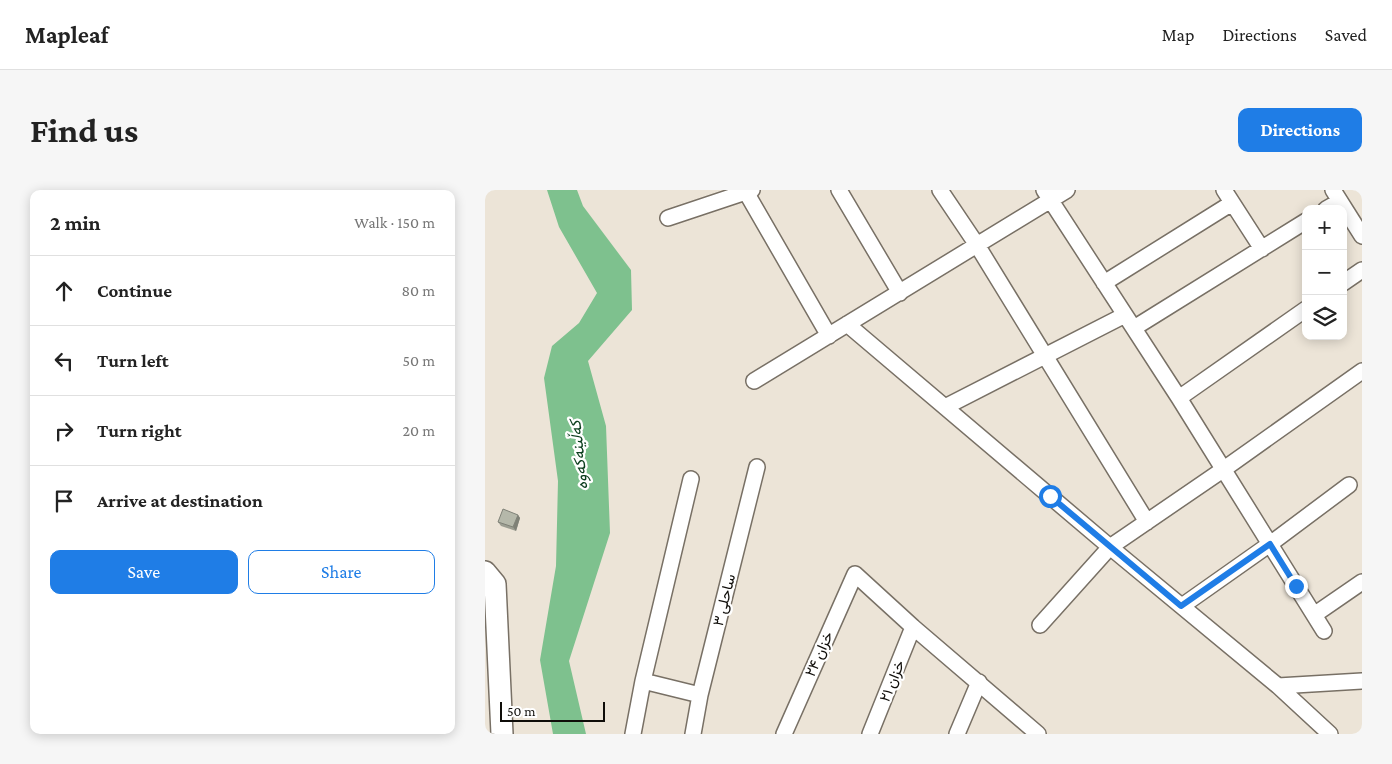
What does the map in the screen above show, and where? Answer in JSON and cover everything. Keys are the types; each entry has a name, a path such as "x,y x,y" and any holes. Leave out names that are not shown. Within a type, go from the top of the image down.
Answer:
{"street":[{"path":"839,190 900,292"},
{"path":"940,190 977,245 1147,522"},
{"path":"754,381 977,245 1047,195 1067,190"},
{"path":"667,218 749,191 829,336"},
{"path":"1047,195 1179,398 1325,631"},
{"path":"1336,195 1362,236"},
{"path":"1104,283 1228,196 1262,249"},
{"path":"1134,328 1302,224"},
{"path":"1347,280 1362,270"},
{"path":"1179,398 1302,312"},
{"path":"945,407 1125,315"},
{"path":"847,324 1110,547 1278,686 1330,734"},
{"path":"1040,625 1110,547 1224,470 1362,371"},
{"name":"ساحلی ۳","path":"694,734 700,696 757,467"},
{"path":"633,734 643,681 691,479"},
{"path":"1181,606 1349,486"},
{"path":"485,572 495,584 502,734"},
{"name":"خزان ۲۴","path":"784,734 855,574 913,627"},
{"path":"1314,615 1362,582"},
{"path":"913,627 1038,734"},
{"name":"خزان ۲۱","path":"870,734 913,627"},
{"path":"643,681 700,696"},
{"path":"1278,686 1362,681"},
{"path":"957,734 979,682"}],"water":[{"name":"کەڵینەکەوە","path":"547,190 577,190 583,206 631,270 632,310 588,361 606,426 610,533 569,661 586,734 553,734 540,660 556,566 558,481 544,378 552,346 579,323 597,293 559,227"}],"building":[{"path":"503,509 518,515 513,527 498,522"}],"route":[{"path":"1050,496 1181,606 1270,544 1296,586"}]}
